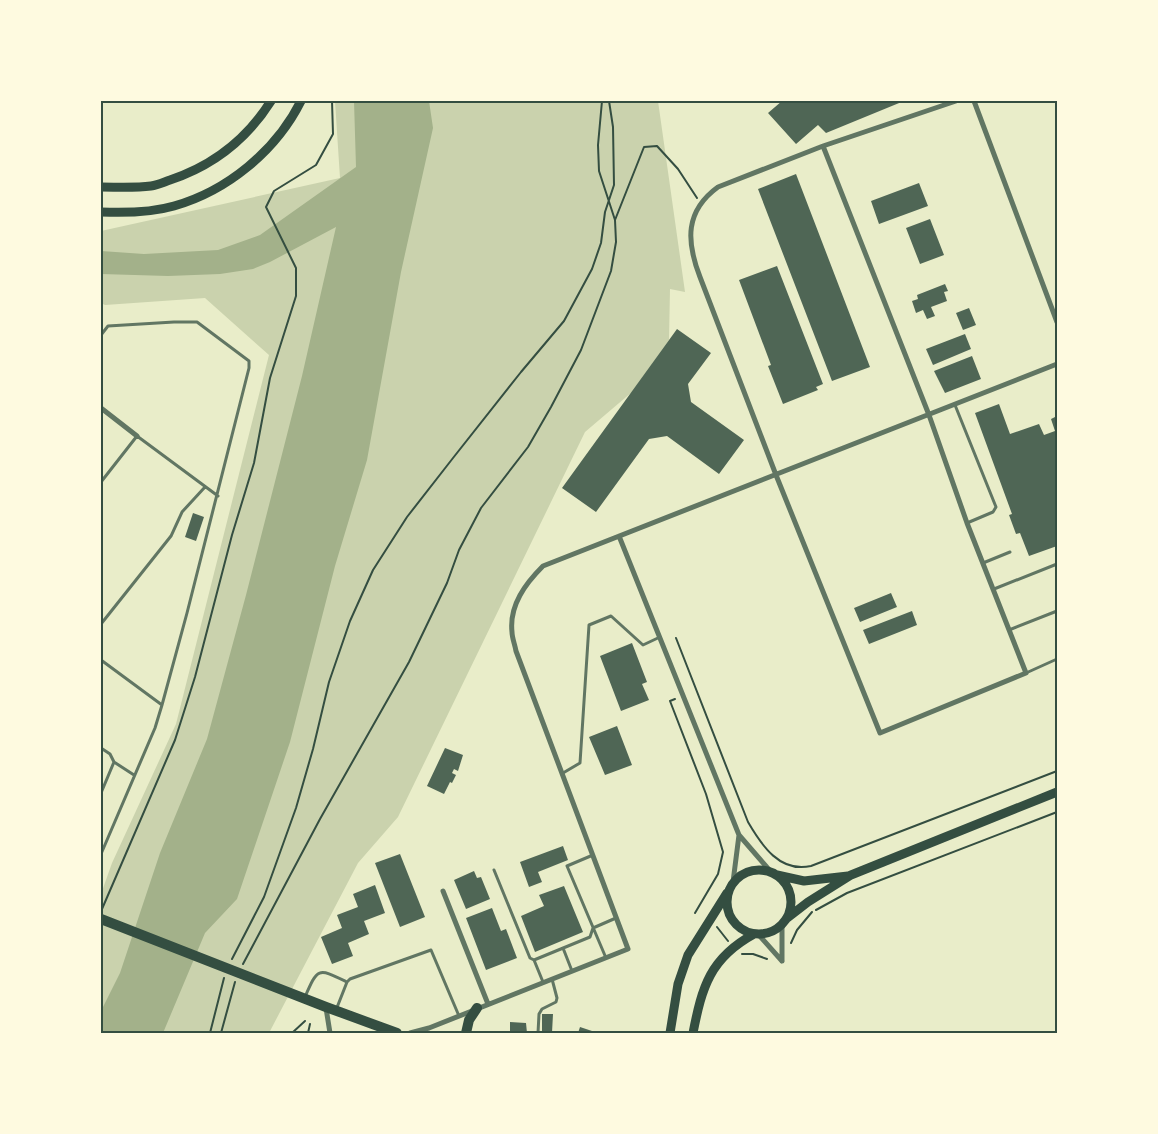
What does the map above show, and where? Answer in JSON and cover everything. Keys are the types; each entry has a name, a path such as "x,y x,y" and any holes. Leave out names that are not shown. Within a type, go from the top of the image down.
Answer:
{"main road":[{"path":"101,187 128,188 153,186 189,174 220,157 259,120 271,101"},
{"path":"101,212 162,209 213,190 231,179 260,156 292,118 301,101"},
{"path":"731,886 726,898 730,918 746,932 766,933 776,929 808,902 851,875 1057,792"},
{"path":"670,1033 671,1017 678,984 688,955 731,886 742,874 760,870 804,881 851,875"},
{"path":"774,873 787,887 790,896 791,905 784,921"},
{"path":"101,919 397,1033"},
{"path":"694,1033 703,990 719,961 732,947 756,934"},
{"path":"466,1033 469,1020 477,1008"}],"street":[{"path":"824,146 929,415 967,523 1026,673 880,733 776,475 695,264 691,240 693,216 708,194 718,187 824,146 956,101"},
{"path":"974,101 1057,322"},
{"path":"410,1033 429,1028 628,949 516,651 511,631 514,610 526,584 543,566 1057,364"},
{"path":"101,408 137,436"},
{"path":"619,536 739,835 774,873"},
{"path":"731,886 739,835"},
{"path":"443,890 488,1004"},
{"path":"756,934 782,961 784,921"},
{"path":"330,1033 331,1009"}],"lane":[{"path":"101,335 108,326 197,322 248,361 249,368 218,496 155,728 101,854"},
{"path":"955,405 996,507 993,512 967,523"},
{"path":"101,482 137,436 218,496"},
{"path":"101,624 171,536 182,512 205,487"},
{"path":"983,563 1010,552"},
{"path":"994,590 1057,564"},
{"path":"1009,630 1057,611"},
{"path":"563,773 580,763 589,625 611,616 643,644 661,637"},
{"path":"1026,673 1057,659"},
{"path":"101,660 162,705"},
{"path":"101,748 110,754 114,762 134,775"},
{"path":"101,793 114,762"},
{"path":"593,855 567,866 606,958"},
{"path":"494,870 530,958 534,960 543,982"},
{"path":"534,960 590,937 593,928 617,918"},
{"path":"563,948 572,971"},
{"path":"331,1009 350,979 431,950 459,1016"},
{"path":"304,998 314,975 320,972 325,972 347,982"},
{"path":"538,1033 539,1014 542,1009 556,1002 557,998 552,979"}],"path":[{"path":"101,911 175,740 195,677 232,535 254,463 270,378 296,296 296,268 266,207 274,191 316,165 333,134 332,101"},
{"path":"242,965 320,819 409,662 480,508 528,447 581,350 611,271 616,242 615,220 599,171 598,145 602,101"},
{"path":"231,960 253,921 267,888 296,808 329,682 350,621 373,570 407,518 452,458 564,321 592,269 601,243 608,202 614,185 613,127 609,101"},
{"path":"615,220 644,147 657,146 665,154 700,204"},
{"path":"676,638 742,807 760,842 774,857 788,864 804,868 1057,771"},
{"path":"683,693 670,702 706,794 722,852 718,874 695,913"},
{"path":"789,948 797,930 812,912 847,893 1057,812"},
{"path":"712,924 720,929 728,941"},
{"path":"737,956 753,954 767,959"},
{"path":"210,1033 224,977"},
{"path":"221,1033 235,981"},
{"path":"292,1033 305,1021"},
{"path":"308,1033 310,1024"}],"shaded area":[{"path":"335,101 658,101 685,292 670,289 669,340 632,392 585,432 398,817 358,863 269,1033 101,1033 101,894 112,863 176,724 269,355 205,298 105,305 101,303 101,231 340,178"},
{"path":"354,101 429,101 433,128 401,272 367,460 335,566 290,742 237,899 205,933 163,1033 101,1033 101,1011 120,973 160,853 207,739 302,376 336,227 253,269 220,274 168,276 101,274 101,251 144,254 218,250 260,235 356,167"}],"building":[{"path":"782,101 904,101 826,133 818,125 796,144 768,113"},
{"path":"796,174 870,367 832,381 758,189"},
{"path":"919,183 928,206 879,224 871,201"},
{"path":"930,219 944,255 920,264 906,228"},
{"path":"777,266 823,384 816,387 818,390 783,404 768,366 771,365 739,280"},
{"path":"945,284 948,291 944,292 947,301 931,307 935,316 927,319 923,310 916,313 912,301 918,299 917,295"},
{"path":"969,308 976,325 963,330 956,313"},
{"path":"677,329 711,353 688,384 691,402 744,440 719,474 667,436 649,439 596,512 562,488"},
{"path":"965,334 971,349 933,365 926,349"},
{"path":"972,356 981,379 945,393 934,371"},
{"path":"999,404 1010,434 1039,424 1044,435 1055,431 1051,419 1057,416 1057,546 1029,556 1020,533 1016,534 1009,515 1012,514 975,413"},
{"path":"193,513 204,517 196,541 185,537"},
{"path":"891,593 897,607 860,622 854,608"},
{"path":"912,611 917,625 869,644 863,630"},
{"path":"632,643 647,682 642,684 649,700 621,711 600,656"},
{"path":"617,726 632,765 605,775 589,737"},
{"path":"445,748 463,755 458,771 454,769 452,773 456,775 444,794 427,786"},
{"path":"563,846 568,860 538,872 542,882 529,887 520,862"},
{"path":"400,854 425,917 400,927 375,863"},
{"path":"474,871 477,878 481,877 490,899 466,909 454,880"},
{"path":"375,885 385,913 364,921 369,934 348,943 353,956 332,964 321,937 342,928 337,915 358,907 353,894"},
{"path":"564,886 583,932 535,952 521,916 544,906 539,895"},
{"path":"492,908 501,931 506,929 517,958 486,970 466,918"},
{"path":"542,1014 553,1014 552,1033 542,1033"},
{"path":"510,1022 526,1023 527,1033 510,1033"},
{"path":"580,1027 592,1031 592,1033 578,1033"}]}
